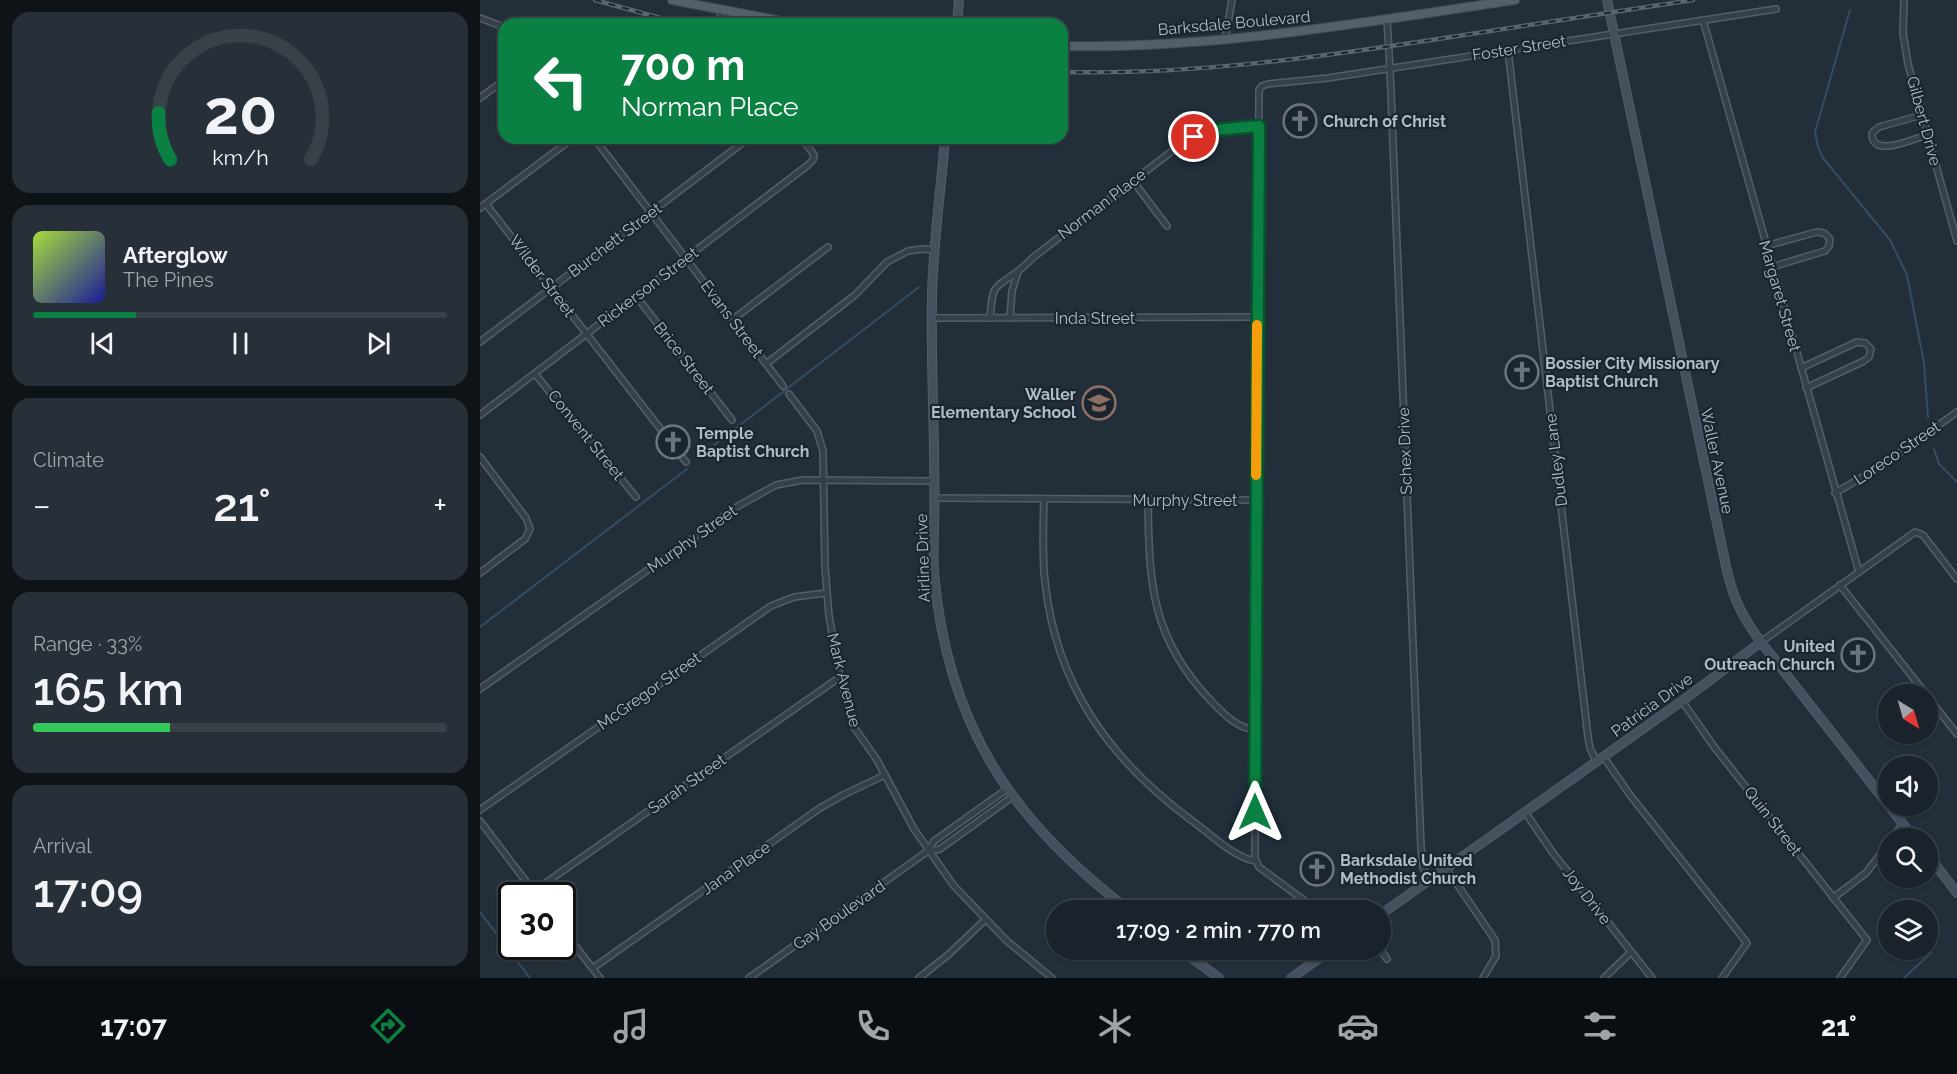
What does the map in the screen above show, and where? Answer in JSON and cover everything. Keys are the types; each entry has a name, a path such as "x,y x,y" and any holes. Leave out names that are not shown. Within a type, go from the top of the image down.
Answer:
{"main road":[{"path":"672,0 762,18"},
{"name":"Barksdale Boulevard","path":"1068,46 1225,41 1387,20 1515,0"}],"street":[{"path":"958,18 959,0"},
{"path":"1225,41 1232,0"},
{"name":"Waller Avenue","path":"1607,0 1727,571 1738,609 1761,642 1906,828"},
{"name":"Gilbert Drive","path":"1904,0 1904,42 1957,241"},
{"name":"Foster Street","path":"1259,126 1258,93 1262,86 1776,9"},
{"path":"720,18 722,11"},
{"path":"480,18 498,25"},
{"name":"Schex Drive","path":"1387,20 1420,847 1423,867 1429,880"},
{"name":"Margaret Street","path":"1703,20 1859,572"},
{"name":"Dudley Lane","path":"1508,50 1590,748 1747,943 1722,978"},
{"path":"480,98 498,84"},
{"path":"1922,115 1879,127 1872,133 1873,141 1877,145 1886,147 1927,135"},
{"path":"1259,126 1256,861 1259,867 1304,900"},
{"name":"Norman Place","path":"990,318 996,287 1005,278 1018,272 1029,260 1180,145 1201,134 1232,127 1259,126"},
{"path":"480,208 565,144"},
{"name":"Evans Street","path":"599,144 783,386"},
{"name":"Burchett Street","path":"480,342 741,144"},
{"name":"Rickerson Street","path":"480,415 808,165 814,157 807,144"},
{"name":"Airline Drive","path":"944,144 935,250 933,318 934,571 947,656 961,702 971,724 1012,797 1057,850 1116,900"},
{"path":"1133,181 1167,226"},
{"name":"Wilder Street","path":"486,204 686,462"},
{"path":"1766,246 1816,232 1824,233 1830,239 1829,246 1821,252 1772,267"},
{"path":"732,320 828,247"},
{"path":"766,364 855,296 887,262 908,251 935,250"},
{"path":"1010,318 1012,291 1018,272"},
{"name":"Brice Street","path":"636,296 732,420"},
{"name":"Inda Street","path":"933,318 1257,317"},
{"path":"1801,368 1857,342 1865,342 1871,349 1869,357 1864,361 1806,388"},
{"name":"Convent Street","path":"535,374 636,497"},
{"name":"Mark Avenue","path":"789,394 820,437 824,457 826,593 832,638 854,727 877,760 906,818 957,890 985,920 1050,978"},
{"name":"Loreco Street","path":"1835,493 1878,468 1957,412"},
{"path":"480,458 526,518 530,529 522,541 480,573"},
{"name":"Murphy Street","path":"480,689 752,498 776,485 824,480 934,481"},
{"name":"Murphy Street","path":"934,498 1256,500"},
{"path":"1044,499 1044,565 1050,613 1064,663 1089,713 1120,757 1151,788 1238,855 1256,861"},
{"path":"1148,500 1150,577 1158,612 1172,648 1189,675 1217,707 1244,728 1255,729"},
{"name":"Patricia Drive","path":"1391,907 1682,701 1912,534 1918,532 1923,535 1957,579"},
{"path":"1840,585 1918,684"},
{"name":"McGregor Street","path":"480,810 771,606 795,597 826,593"},
{"name":"Sarah Street","path":"551,882 840,676"},
{"name":"Quin Street","path":"1682,701 1715,748 1867,940 1840,978"},
{"path":"1938,710 1957,735"},
{"name":"Jana Place","path":"593,968 828,804 885,775"},
{"name":"Gay Boulevard","path":"749,978 928,851 934,841 1007,789"},
{"name":"Gay Boulevard","path":"928,851 940,849 1012,797"},
{"name":"Joy Drive","path":"1525,812 1553,853 1652,978"},
{"path":"480,821 527,882"},
{"path":"1900,828 1903,824"},
{"path":"1833,898 1866,873 1878,857"},
{"path":"1446,867 1495,940 1496,956 1483,978"},
{"path":"1938,868 1957,893"},
{"path":"919,978 939,963 985,920"},
{"path":"576,947 600,978"},
{"path":"1604,978 1631,952"},
{"path":"1195,960 1219,978"},
{"path":"1291,978 1317,960"}],"waterway":[{"path":"1850,10 1815,132 1823,158 1890,240 1907,275 1924,363 1928,417"},
{"path":"714,445 919,287"},
{"path":"1934,449 1939,464 1957,482"},
{"path":"480,627 687,469"},
{"path":"480,912 530,978"},
{"path":"1904,978 1923,960"}],"railway":[{"path":"595,0 660,18"},
{"path":"1068,72 1160,71 1306,58 1693,0"}],"slow traffic":[{"path":"1256,475 1257,325"}],"place":[{"name":"Church of Christ","path":"1300,121"},
{"name":"Bossier City Missionary Baptist Church","path":"1522,372"},
{"name":"Waller Elementary School","path":"1099,403"},
{"name":"Temple Baptist Church","path":"673,442"},
{"name":"United Outreach Church","path":"1858,655"},
{"name":"Barksdale United Methodist Church","path":"1317,869"}],"route":[{"path":"1194,137 1232,127 1259,126 1255,812"}]}
